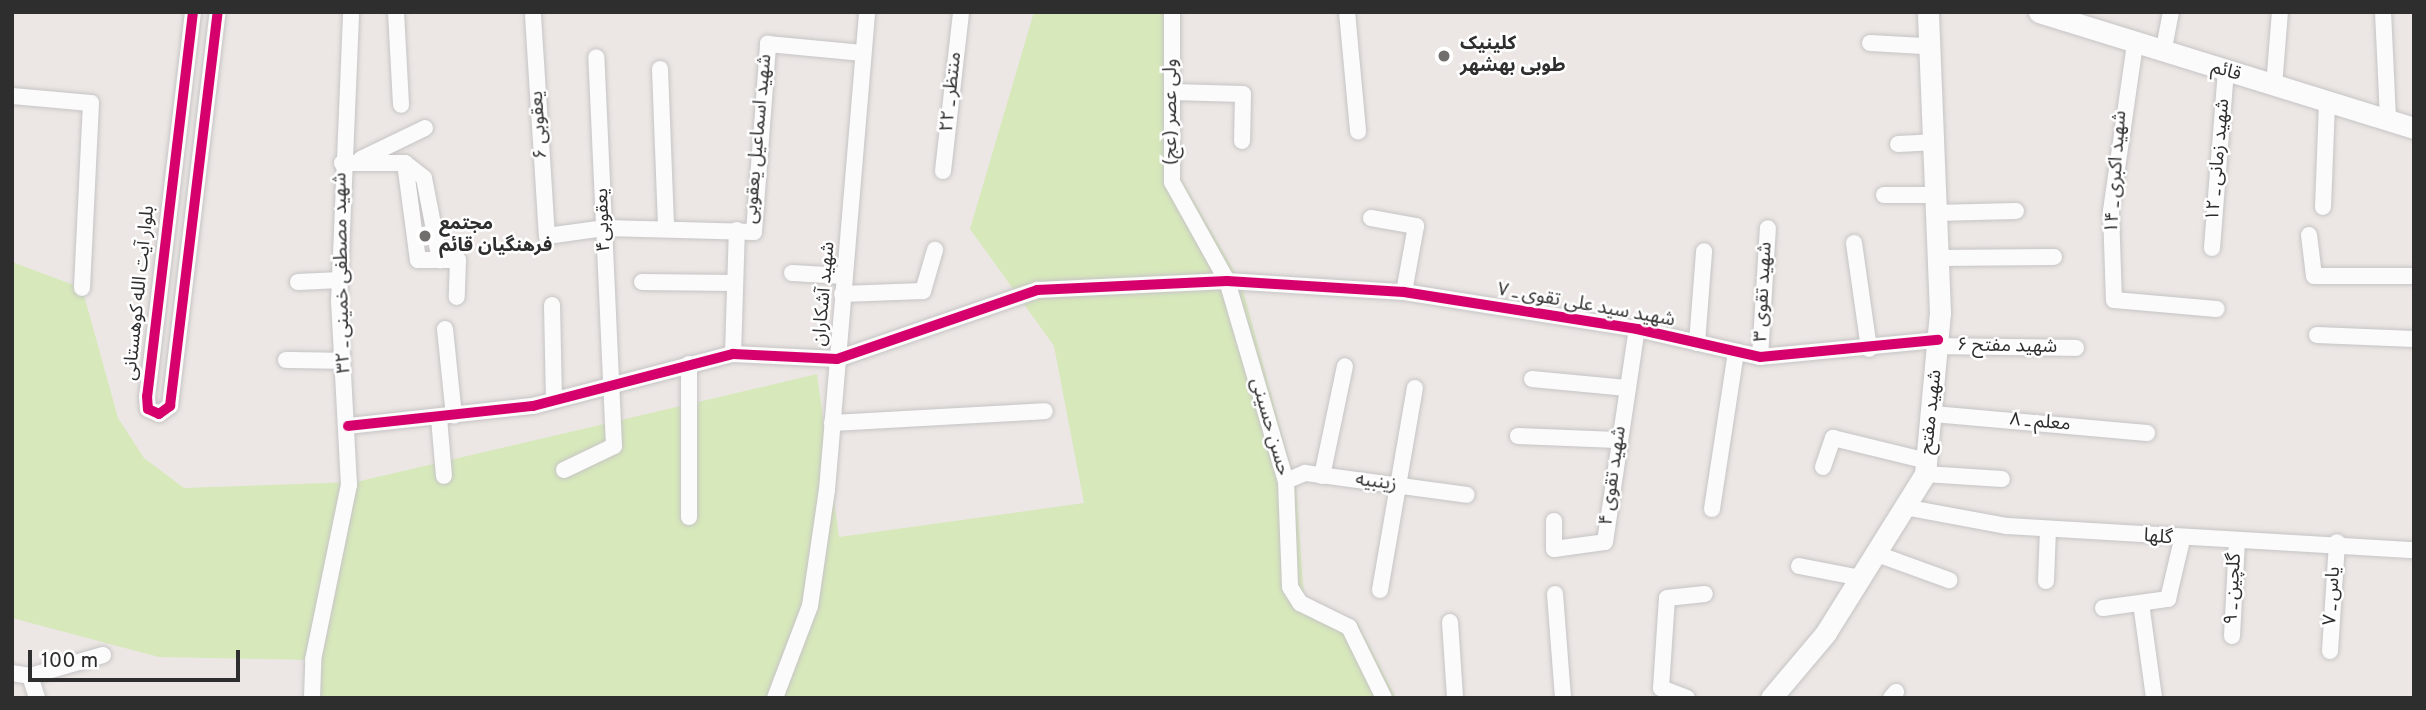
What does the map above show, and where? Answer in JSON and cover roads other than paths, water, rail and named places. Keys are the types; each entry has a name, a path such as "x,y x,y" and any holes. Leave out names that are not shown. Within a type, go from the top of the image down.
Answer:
{"street":[{"name":"بلوار آیت الله کوهستانی","path":"194,12 147,396 149,409 159,414 170,406 218,12"},
{"name":"شهید مصطفی خمینی ـ ۳۲","path":"312,698 313,660 349,485 340,280 342,163 351,12"},
{"path":"396,12 401,105"},
{"name":"شهید آشکاران","path":"775,698 810,606 832,423 867,12"},
{"name":"منتظر ـ ۲۲","path":"943,171 961,12"},
{"name":"ولی عصر (عج)","path":"1172,12 1172,182 1227,281"},
{"path":"1347,12 1358,131"},
{"path":"2163,53 2171,12"},
{"path":"2274,86 2280,12"},
{"path":"2383,12 2388,120"},
{"name":"قائم","path":"2044,13 2163,53 2414,128"},
{"path":"1928,14 1923,46 1929,78"},
{"path":"1928,14 1929,78"},
{"name":"یعقوبی ۶","path":"533,15 547,236 605,228"},
{"path":"1870,43 1923,46"},
{"name":"شهید اسماعیل یعقوبی","path":"737,230 754,232 768,44 863,53"},
{"name":"شهید اکبری ـ ۱۴","path":"2135,44 2110,211 2114,300 2217,309"},
{"name":"یعقوبی۴","path":"564,470 614,446 596,57"},
{"path":"660,69 666,227"},
{"name":"شهید زمانی ـ ۱۲","path":"2212,248 2226,72"},
{"name":"شهید مفتح","path":"1771,698 1825,634 1877,554 1926,467 1938,343 1929,78"},
{"path":"1172,92 1243,94 1242,141"},
{"path":"12,96 91,103 82,288"},
{"path":"2323,207 2327,102"},
{"path":"342,163 425,128"},
{"path":"1898,144 1932,142"},
{"path":"342,163 405,163 418,260 458,260 457,298"},
{"path":"1884,195 1935,204 2015,211"},
{"path":"1371,218 1416,226 1404,292"},
{"path":"605,228 737,230 733,354"},
{"name":"شهید تقوی ۳","path":"1760,357 1768,228"},
{"path":"2309,235 2314,275 2414,276"},
{"path":"1854,243 1869,349"},
{"path":"842,294 923,291 935,250"},
{"path":"1697,343 1704,251"},
{"path":"1937,258 2054,257"},
{"path":"792,273 844,276"},
{"path":"298,282 340,280"},
{"name":"شهید سید علی تقوی ـ ۷","path":"836,359 1037,290 1227,281 1404,292 1637,329 1760,357 1938,343"},
{"name":"حسن حسینی","path":"1227,281 1286,481 1290,587 1300,603 1349,628 1384,698"},
{"path":"642,282 735,283"},
{"path":"552,305 554,399"},
{"path":"444,476 447,417 445,329"},
{"name":"شهید تقوی ۴","path":"1554,521 1554,548 1605,542 1618,440 1637,329"},
{"path":"2317,335 2414,339"},
{"name":"شهید مفتح ۶","path":"1938,343 2076,348"},
{"path":"1712,509 1736,353"},
{"path":"348,426 447,417 554,399 609,383 733,354 836,359"},
{"path":"289,356 342,361"},
{"path":"689,364 689,517"},
{"path":"1322,476 1345,366"},
{"path":"1532,379 1627,388"},
{"path":"1380,590 1396,485 1415,388"},
{"path":"832,423 1045,411"},
{"name":"معلم ـ ۸","path":"1933,414 2147,433"},
{"path":"1518,436 1618,440"},
{"path":"1823,467 1833,438 1926,467 2002,479"},
{"name":"زینبیه","path":"1286,481 1322,476 1466,495"},
{"name":"گلها","path":"1904,507 2049,530 2182,540 2337,542 2414,550"},
{"path":"2046,581 2049,530"},
{"path":"2103,608 2168,599 2182,540"},
{"name":"گلچین ـ ۹","path":"2232,636 2237,542"},
{"name":"یاس ـ ۷","path":"2330,651 2337,542"},
{"path":"1877,554 1949,580"},
{"path":"1799,566 1861,578"},
{"path":"1555,594 1563,698"},
{"path":"1687,698 1661,688 1667,598 1705,594"},
{"path":"2141,603 2154,698"},
{"path":"1450,621 1455,698"},
{"path":"12,673 30,676 103,654"},
{"path":"30,676 37,698"}],"place":[{"name":"کلینیک طوبی بهشهر","path":"1444,56"},
{"name":"مجتمع فرهنگیان قائم","path":"425,236"}]}
